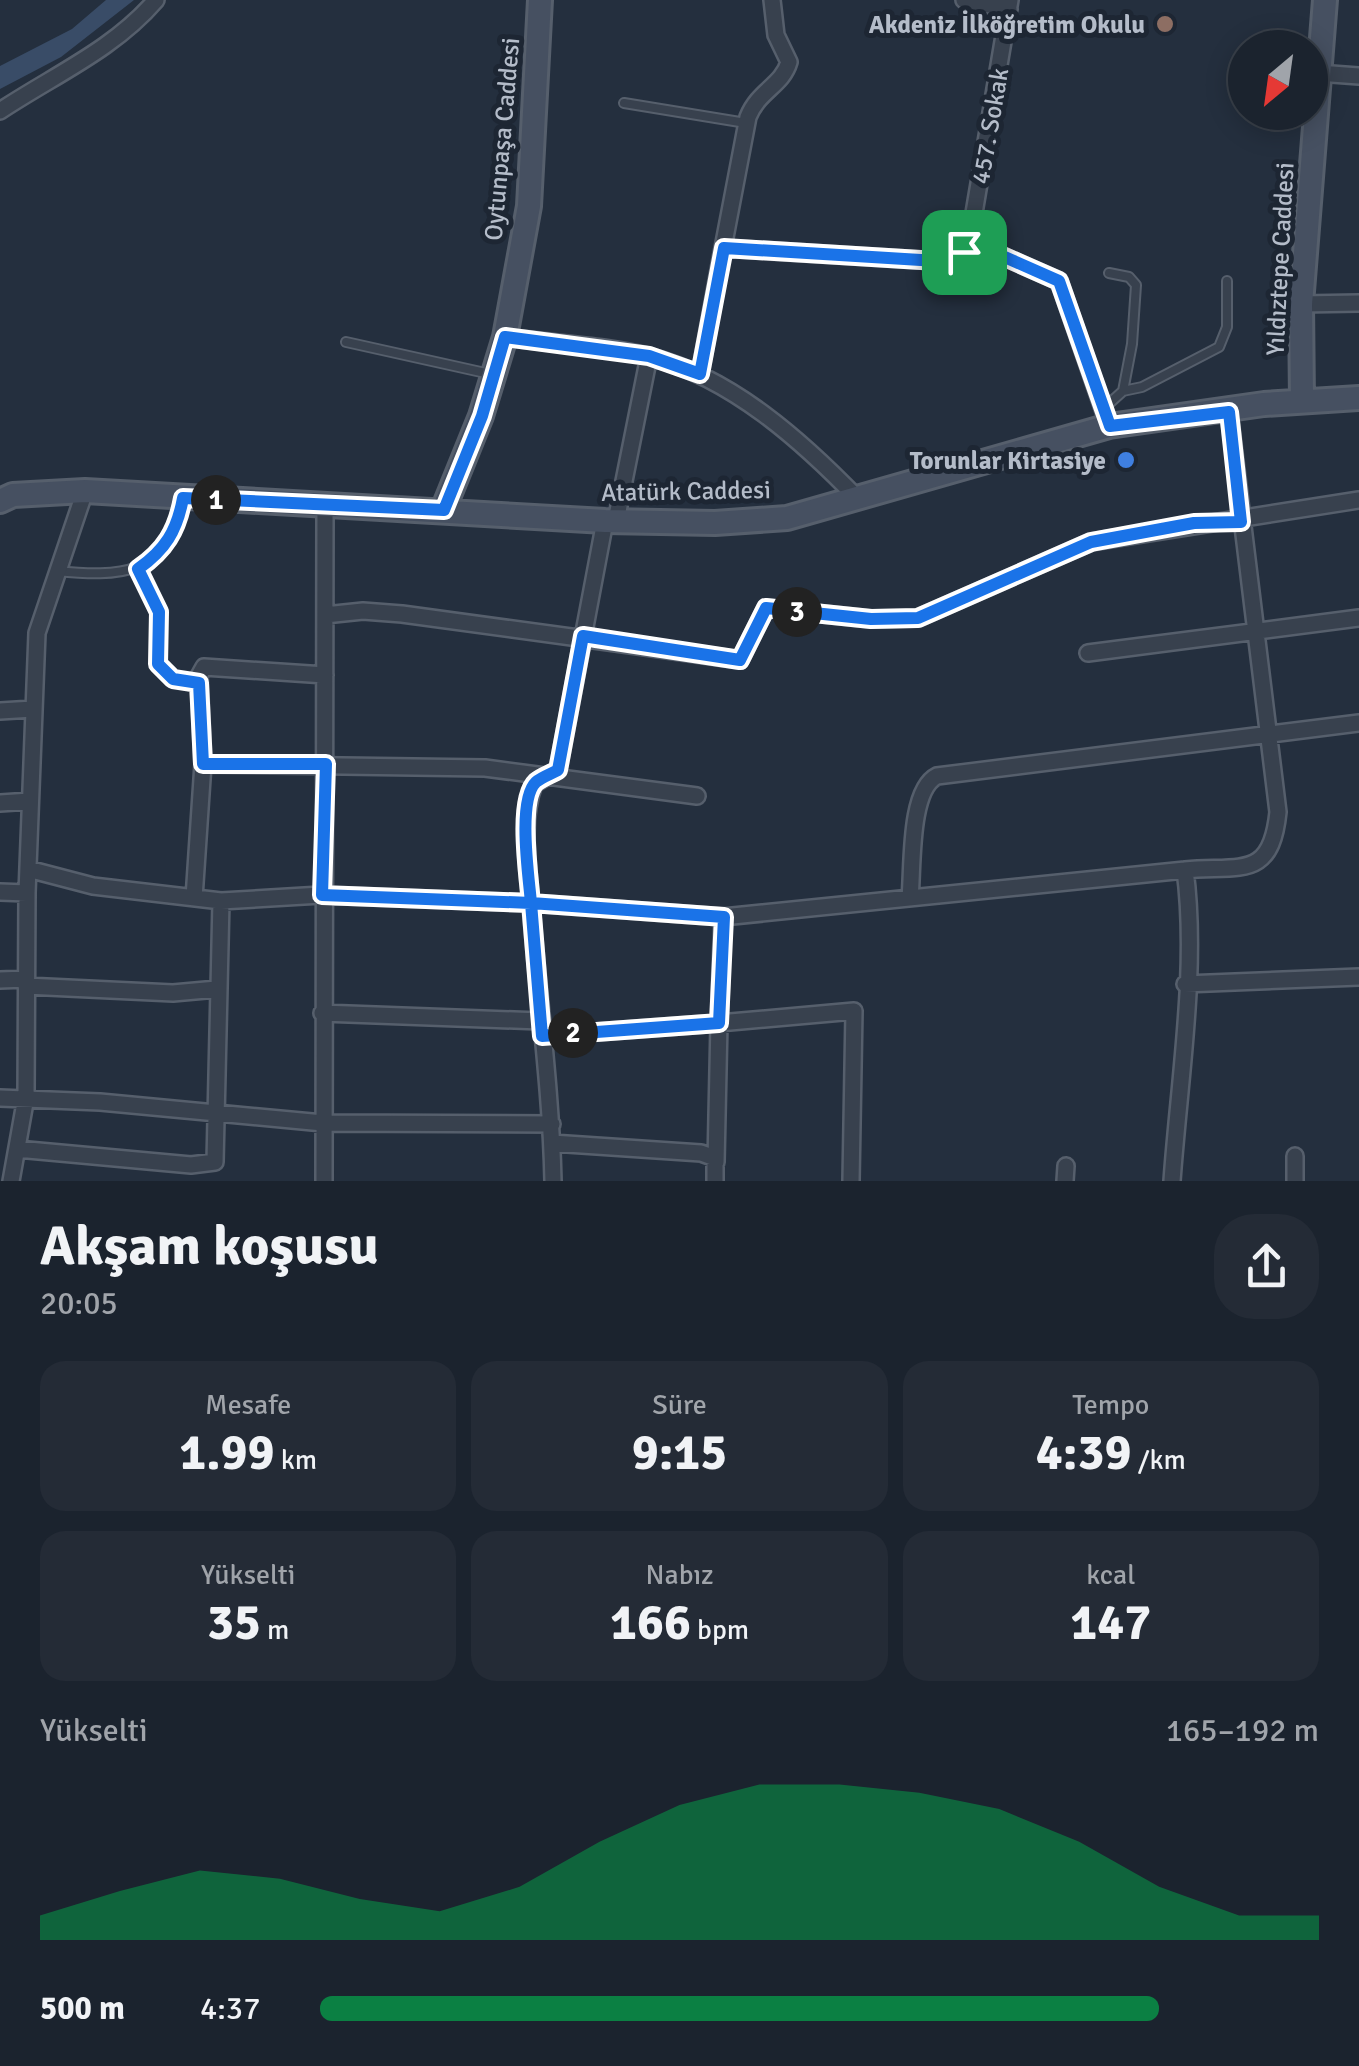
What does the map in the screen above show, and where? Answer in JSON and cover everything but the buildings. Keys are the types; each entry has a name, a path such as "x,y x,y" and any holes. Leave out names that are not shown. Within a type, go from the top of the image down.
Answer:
{"main road":[{"name":"Oytunpaşa Caddesi","path":"444,510 505,337 529,206 540,0"},
{"name":"Yıldıztepe Caddesi","path":"1322,30 1325,0"},
{"name":"Yıldıztepe Caddesi","path":"1302,402 1302,304 1314,130"},
{"name":"Atatürk Caddesi","path":"0,501 13,496 84,492 610,521 715,523 787,518 859,500 1106,418 1229,412 1359,398"}],"street":[{"path":"0,111 130,28 156,0"},
{"path":"700,374 746,124 756,97 781,81 789,62 776,35 772,0"},
{"path":"964,0 1010,4"},
{"name":"457. Sokak","path":"973,243 972,219 1010,4"},
{"path":"1328,74 1359,76"},
{"path":"724,248 937,261 964,252 973,243 1059,281 1106,418"},
{"path":"1302,304 1359,303"},
{"path":"505,337 649,356 700,374 808,448 859,500"},
{"path":"552,1181 552,1124 526,846 529,797 534,784 558,770 583,636 649,356"},
{"path":"28,870 93,886 221,900 322,895 531,903 724,917 1257,863 1271,852 1278,812 1253,633 1229,412"},
{"path":"11,1181 26,1096 27,893 37,633 84,492"},
{"path":"325,615 402,614 740,660 766,608 871,619 918,618 1091,542 1194,523 1241,522 1359,500"},
{"path":"324,506 324,1181"},
{"path":"1088,653 1359,618"},
{"path":"194,898 203,764 199,683 204,667 326,675"},
{"path":"0,711 33,709"},
{"path":"910,898 919,797 932,778 1359,723"},
{"path":"203,764 484,768 697,796"},
{"path":"0,803 30,801"},
{"path":"1172,1181 1185,984 1185,870"},
{"path":"0,892 27,893"},
{"path":"215,1181 221,900"},
{"path":"716,1181 724,917"},
{"path":"1185,984 1359,978"},
{"path":"0,980 173,993 217,989"},
{"path":"322,1013 541,1028 719,1023 854,1012 851,1181"},
{"path":"0,1098 26,1096 323,1123 552,1124"},
{"path":"552,1144 700,1153 716,1162"},
{"path":"18,1149 192,1165 215,1162"},
{"path":"1295,1156 1295,1181"}],"lane":[{"path":"624,103 746,124"},
{"path":"1106,418 1123,391 1132,344 1136,285 1129,277 1108,273"},
{"path":"1123,391 1142,387 1219,348 1227,326 1227,281"},
{"path":"346,342 494,375"},
{"path":"56,570 106,576 138,569 157,555 172,536 183,498"},
{"path":"138,569 159,612 158,664 173,679 199,683"}],"water":[{"path":"106,0 134,0 61,57 0,89 0,66 72,29"}],"place":[{"name":"Akdeniz İlköğretim Okulu","path":"1165,24"},
{"name":"Torunlar Kirtasiye","path":"1126,460"}],"route":[{"path":"964,252 937,261 724,248 700,374 649,356 505,337 482,416 444,510 183,498 172,536 157,555 138,569 158,606 158,664 173,679 199,683 203,764 326,764 322,895 531,903 542,1036 719,1023 724,917 531,903 526,846 529,797 534,784 558,770 583,636 740,660 760,613 766,608 871,619 918,618 1091,542 1194,523 1241,522 1229,412 1110,426 1059,281 973,243 964,252"}]}
